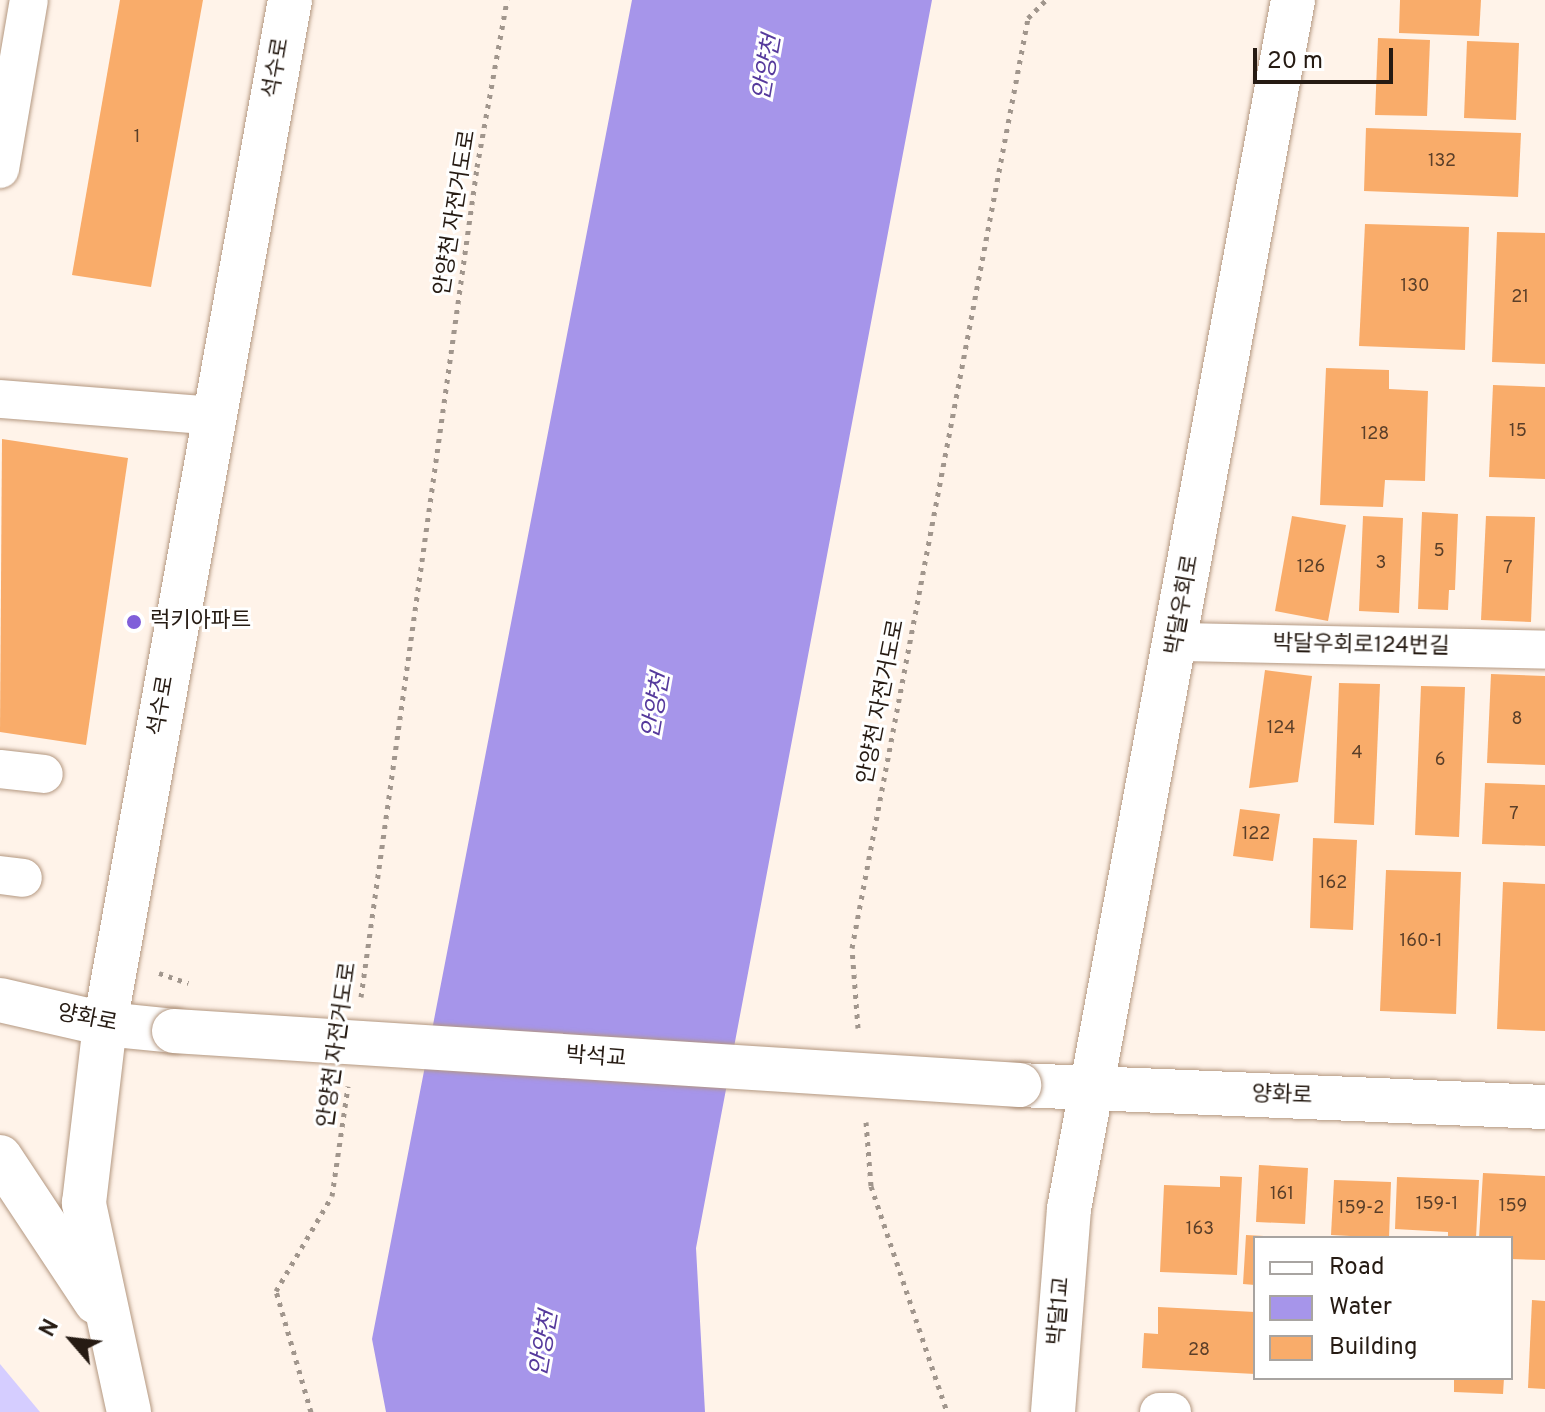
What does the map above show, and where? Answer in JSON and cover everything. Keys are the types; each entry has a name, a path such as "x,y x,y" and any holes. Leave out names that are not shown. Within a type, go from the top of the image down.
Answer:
{"street":[{"path":"0,170 9,64 29,0"},
{"name":"석수로","path":"129,1412 84,1203 105,1024 290,0"},
{"name":"박달우회로","path":"1069,1209 1177,642 1293,0"},
{"path":"0,399 214,416"},
{"name":"박달우회로124번길","path":"1177,642 1545,650"},
{"path":"0,769 44,774"},
{"name":"양화로","path":"0,1000 105,1024 174,1031"},
{"name":"박석교","path":"174,1031 1019,1085"},
{"name":"양화로","path":"1019,1085 1545,1107"},
{"path":"0,1157 110,1326"},
{"name":"박달1교","path":"1053,1412 1069,1209"},
{"path":"1159,1412 1172,1412"}],"path":[{"name":"안양천 자전거도로","path":"358,1013 477,167 507,0"},
{"name":"안양천 자전거도로","path":"859,1043 852,948 1028,18 1046,0"},
{"name":"안양천 자전거도로","path":"311,1412 276,1291 332,1196 350,1074"},
{"path":"864,1107 871,1186 947,1412"}],"shaded area":[{"path":"0,1364 40,1412 0,1412"}],"water":[{"name":"안양천","path":"632,0 932,0 696,1248 705,1412 386,1412 372,1339"}],"building":[{"path":"120,0 203,0 151,287 72,275"},
{"path":"1400,0 1481,0 1479,36 1399,33"},
{"path":"1378,38 1430,40 1427,116 1375,115"},
{"path":"1467,41 1519,43 1516,120 1464,118"},
{"path":"1366,128 1521,133 1518,197 1364,191"},
{"path":"1365,224 1469,227 1465,350 1359,346"},
{"path":"1497,232 1545,233 1545,364 1492,362"},
{"path":"1326,368 1389,370 1389,389 1428,391 1425,481 1385,480 1383,507 1320,505"},
{"path":"1493,385 1545,387 1545,479 1489,477"},
{"path":"2,439 128,458 86,745 0,732"},
{"path":"1422,512 1458,514 1455,590 1449,590 1448,610 1418,609"},
{"path":"1292,516 1346,525 1328,621 1275,611"},
{"path":"1363,516 1403,518 1399,613 1359,611"},
{"path":"1486,516 1535,517 1531,622 1481,620"},
{"path":"1265,670 1312,676 1298,782 1249,788"},
{"path":"1491,674 1545,676 1545,765 1487,763"},
{"path":"1339,683 1380,684 1374,825 1334,823"},
{"path":"1421,686 1465,687 1459,837 1415,835"},
{"path":"1485,783 1545,785 1545,846 1482,844"},
{"path":"1240,809 1280,814 1273,861 1233,856"},
{"path":"1313,838 1357,840 1353,930 1310,928"},
{"path":"1386,870 1461,872 1456,1014 1380,1011"},
{"path":"1503,882 1545,884 1545,1031 1497,1029"},
{"path":"1259,1165 1308,1168 1305,1224 1256,1222"},
{"path":"1483,1173 1545,1176 1545,1260 1513,1259 1513,1236 1479,1236"},
{"path":"1220,1176 1242,1177 1237,1275 1160,1272 1164,1185 1220,1187"},
{"path":"1397,1177 1479,1180 1476,1236 1448,1236 1448,1232 1395,1229"},
{"path":"1334,1180 1391,1182 1389,1236 1331,1235"},
{"path":"1246,1235 1264,1236 1253,1236 1253,1285 1243,1284"},
{"path":"1532,1300 1545,1301 1545,1389 1528,1388"},
{"path":"1158,1307 1253,1312 1253,1374 1142,1368 1144,1333 1158,1334"},
{"path":"1454,1380 1504,1380 1503,1394 1454,1392"}],"place":[{"name":"럭키아파트","path":"134,622"}]}
